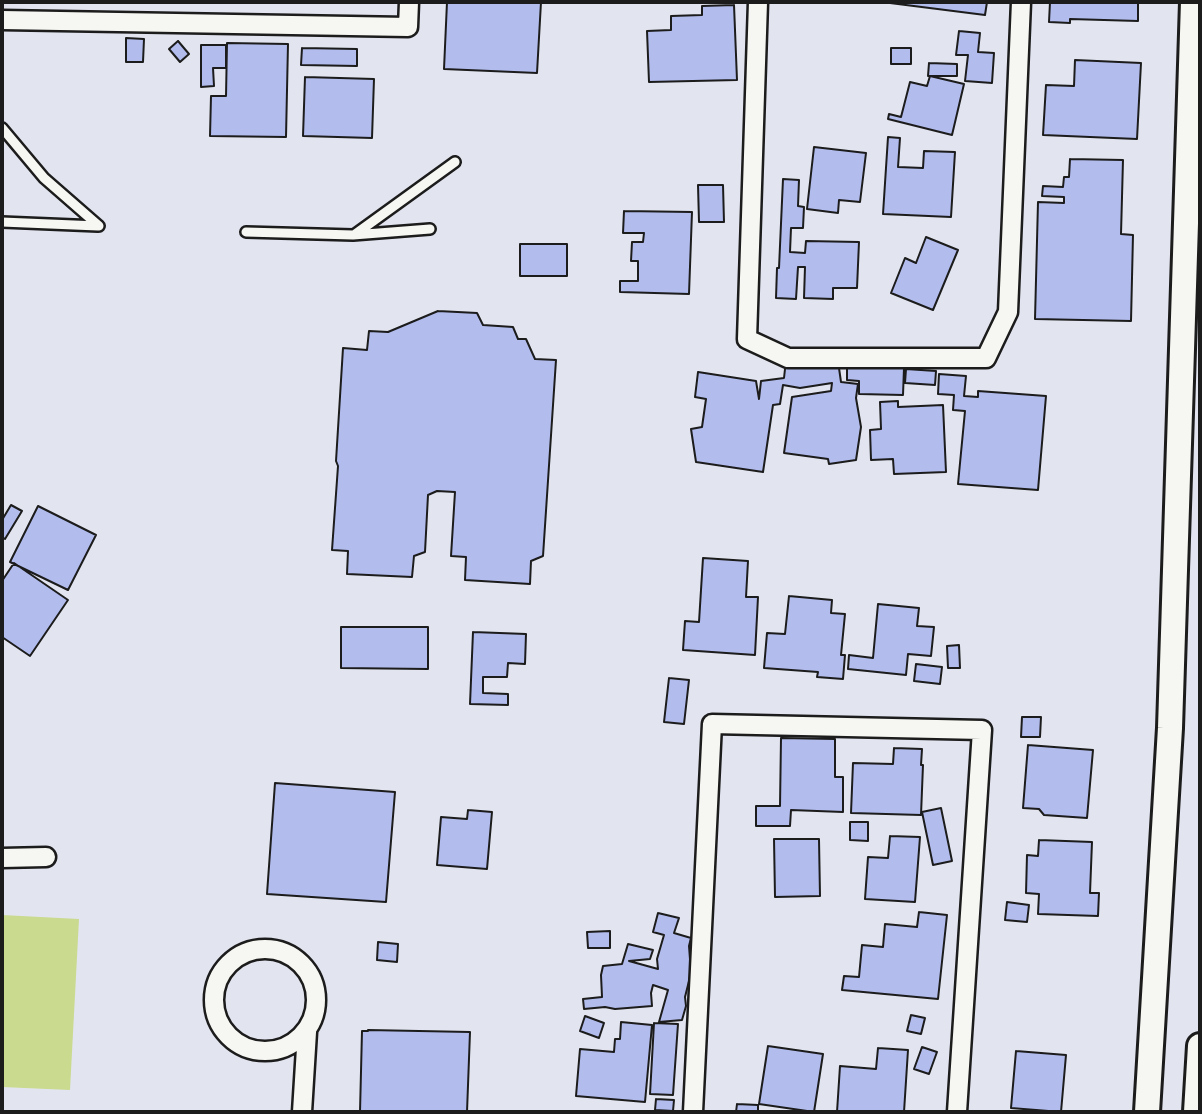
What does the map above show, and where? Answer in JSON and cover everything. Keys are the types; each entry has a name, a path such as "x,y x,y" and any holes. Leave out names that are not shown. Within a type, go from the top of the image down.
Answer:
{"street":[{"path":"2,20 408,27 409,2"},
{"path":"758,2 747,339 788,358 986,358 1008,312 1021,2"},
{"path":"1147,1112 1170,728 1193,2"},
{"path":"693,1112 712,724 982,730 957,1112"},
{"path":"2,858 46,857"},
{"path":"302,1112 307,1032 318,1002 312,976 292,955 278,949 240,954 216,981 213,1011 221,1030 234,1043 251,1051 278,1051 307,1032"},
{"path":"1196,1112 1200,1046"}],"lane":[{"path":"2,128 44,178 99,226 2,222"},
{"path":"353,235 455,162"},
{"path":"246,232 353,235 430,229"}],"green space":[{"path":"2,915 79,919 70,1090 2,1087"}],"building":[{"path":"447,2 541,2 537,73 444,69"},
{"path":"890,2 987,2 985,15"},
{"path":"1050,2 1138,2 1138,21 1070,19 1070,23 1049,22"},
{"path":"734,5 737,80 649,82 647,31 671,30 671,16 702,15 702,6"},
{"path":"959,31 980,33 978,52 994,53 992,83 965,81 968,55 956,55"},
{"path":"126,38 144,39 143,62 126,62"},
{"path":"178,41 189,54 180,62 169,49"},
{"path":"227,43 288,44 286,137 210,136 211,96 226,96"},
{"path":"201,45 226,45 226,68 213,68 214,86 201,87"},
{"path":"302,48 357,49 357,66 301,65"},
{"path":"891,48 911,48 911,64 891,64"},
{"path":"1075,60 1141,63 1137,139 1043,135 1046,85 1074,86"},
{"path":"929,63 957,64 957,76 928,76"},
{"path":"930,76 964,84 952,135 888,119 889,114 901,117 910,82 927,86"},
{"path":"305,77 374,79 372,138 303,136"},
{"path":"888,137 900,138 898,167 923,168 924,151 955,152 951,217 883,214"},
{"path":"814,147 866,153 860,202 839,200 838,213 807,209"},
{"path":"1070,159 1123,160 1121,234 1133,235 1131,321 1035,319 1038,202 1064,203 1064,197 1042,196 1043,186 1063,187 1064,177 1069,177"},
{"path":"783,179 799,180 798,206 804,207 803,228 791,228 790,252 805,253 806,241 859,242 857,288 833,288 833,299 804,298 805,267 798,267 796,299 776,298"},
{"path":"698,185 723,185 724,222 699,222"},
{"path":"624,211 692,212 689,294 620,292 620,281 638,281 638,261 631,261 632,242 643,242 644,233 623,233"},
{"path":"926,237 958,250 933,310 891,293 905,258 916,263"},
{"path":"520,244 567,244 567,276 520,276"},
{"path":"438,311 477,313 483,325 513,327 518,339 526,339 535,359 556,360 543,556 531,561 530,584 465,580 466,557 451,556 455,492 437,491 428,495 425,552 414,556 412,577 347,574 348,551 332,550 343,348 367,350 369,331 388,332"},
{"path":"786,360 839,368 841,382 858,384 856,398 861,427 856,460 829,464 828,459 784,453 792,397 831,391 832,383 800,388 783,385 780,404 773,405 763,472 696,462 691,429 702,427 706,399 695,397 698,372 756,381 759,399 761,381 784,378"},
{"path":"847,367 904,368 903,395 859,394 859,381 847,380"},
{"path":"906,369 936,371 935,385 905,383"},
{"path":"939,374 966,376 964,396 978,397 978,391 1046,396 1038,490 958,484 965,411 953,410 954,395 938,394"},
{"path":"898,401 898,407 943,405 946,472 894,474 893,459 871,460 870,430 881,429 880,402"},
{"path":"11,505 22,511 5,539 2,537 2,520"},
{"path":"38,506 96,535 68,590 10,562"},
{"path":"703,558 748,561 746,597 758,597 755,655 683,650 685,621 699,622"},
{"path":"14,563 68,600 30,656 2,637 2,581"},
{"path":"789,596 832,600 831,613 845,614 841,655 845,655 843,679 817,677 818,672 764,668 767,633 785,634"},
{"path":"878,604 919,608 917,626 934,627 931,656 908,654 906,675 848,669 849,655 873,658"},
{"path":"341,627 428,627 428,669 341,668"},
{"path":"473,632 526,634 525,664 508,663 507,677 483,677 483,693 508,694 508,705 470,704"},
{"path":"959,645 960,668 948,668 947,646"},
{"path":"916,664 942,667 940,684 914,681"},
{"path":"669,678 689,680 684,724 664,722"},
{"path":"1022,717 1041,717 1040,737 1021,737"},
{"path":"781,738 835,739 835,777 843,777 843,812 791,810 790,826 756,826 756,806 780,806"},
{"path":"1028,745 1093,750 1087,818 1044,815 1039,809 1023,808"},
{"path":"894,748 922,749 921,815 851,813 853,763 893,764"},
{"path":"275,783 395,792 386,902 267,894"},
{"path":"941,808 952,861 933,865 922,812"},
{"path":"468,810 492,812 487,869 437,865 441,817 467,819"},
{"path":"850,822 868,822 868,841 850,840"},
{"path":"890,836 920,837 915,902 865,899 868,857 888,858"},
{"path":"774,839 819,839 820,896 775,897"},
{"path":"1039,840 1092,842 1090,893 1099,893 1098,916 1038,914 1039,894 1026,893 1027,855 1038,856"},
{"path":"1007,902 1029,905 1027,922 1005,920"},
{"path":"919,912 947,915 938,999 842,990 844,976 859,977 862,945 883,947 885,924 917,927"},
{"path":"658,913 679,918 674,933 691,938 691,973 682,1020 659,1022 668,990 653,985 652,1006 584,1009 583,999 602,997 603,966 622,964 628,944 653,950 650,959 629,961 658,969 657,959 664,935 653,932"},
{"path":"610,931 610,948 588,948 587,932"},
{"path":"378,942 398,944 397,962 377,960"},
{"path":"911,1015 925,1018 921,1034 907,1031"},
{"path":"585,1016 604,1023 599,1038 580,1031"},
{"path":"621,1022 652,1025 645,1102 576,1096 580,1049 614,1052 615,1039 620,1039"},
{"path":"654,1023 678,1024 673,1095 650,1094"},
{"path":"362,1031 470,1032 467,1112 360,1112"},
{"path":"768,1046 823,1054 814,1112 759,1104"},
{"path":"922,1047 937,1052 929,1074 914,1069"},
{"path":"878,1048 908,1050 904,1112 837,1112 840,1066 876,1069"},
{"path":"1016,1051 1066,1055 1061,1112 1011,1108"},
{"path":"656,1099 674,1100 673,1111 655,1110"},
{"path":"737,1104 758,1105 758,1112 736,1112"}]}
